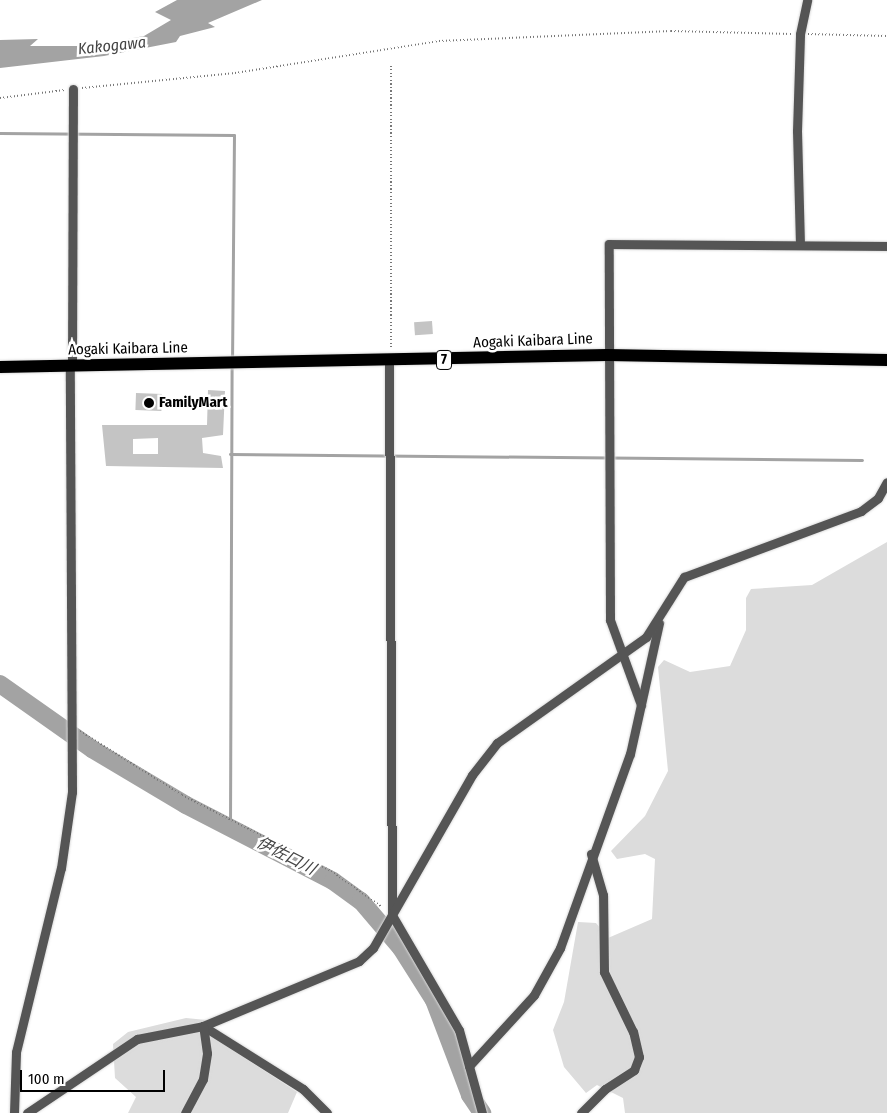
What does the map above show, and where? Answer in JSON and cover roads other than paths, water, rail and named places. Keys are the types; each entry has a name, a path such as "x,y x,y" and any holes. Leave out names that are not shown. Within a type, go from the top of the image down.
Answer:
{"main road":[{"name":"Aogaki Kaibara Line","path":"0,367 390,361 607,355 887,360"}],"street":[{"path":"800,244 801,31 807,0"},
{"path":"14,1113 16,1052 62,868 72,792 71,366 73,88"},
{"path":"641,705 621,656 610,620 607,355 609,244 887,246"},
{"path":"390,361 392,915 443,996 469,1066 482,1113"},
{"path":"469,1066 483,1054 549,972 591,854 630,754 659,623 672,592 684,577 861,511 878,498 887,482"},
{"path":"27,1113 137,1039 203,1026 344,970 372,948 388,924 484,756 621,656 659,623"},
{"path":"582,1113 605,1089 634,1070 639,1056 633,1032 604,972 604,895 591,854"},
{"path":"185,1113 203,1079 207,1053 203,1026"},
{"path":"203,1026 303,1089 327,1113"}],"water":[{"name":"Kakogawa","path":"177,0 262,0 208,23 215,27 180,36 176,42 104,56 0,68 0,40 38,39 30,46 90,46 144,36 171,20 155,12"}],"waterway":[{"path":"0,133 234,135 232,359"},
{"path":"230,827 232,365"},
{"path":"230,454 862,460"},
{"name":"伊佐口川","path":"0,684 92,749 186,805 333,881 361,901 401,948 434,1000 470,1095 482,1113"}],"place":[{"name":"FamilyMart","path":"149,403"}]}
